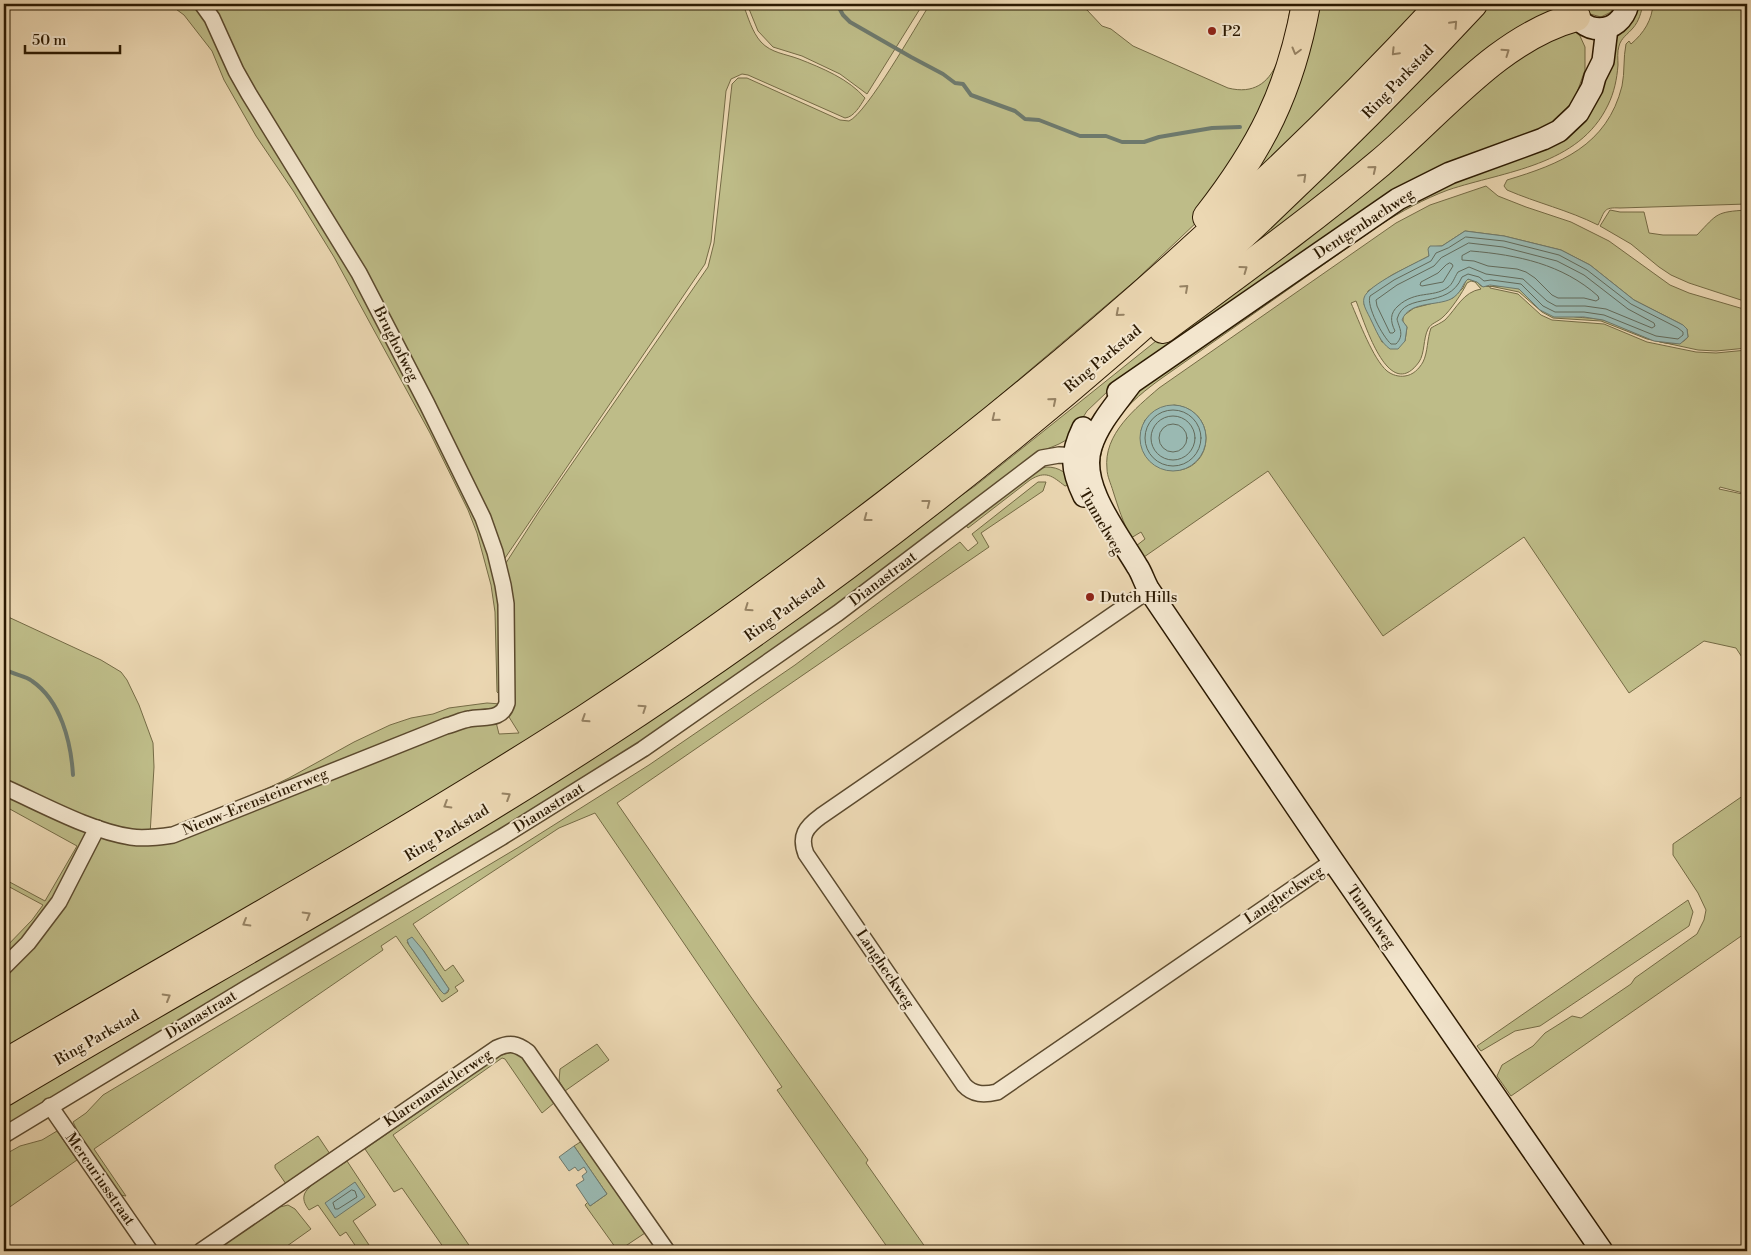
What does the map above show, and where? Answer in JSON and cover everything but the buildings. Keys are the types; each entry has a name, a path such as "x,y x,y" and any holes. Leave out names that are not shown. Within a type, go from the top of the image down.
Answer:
{"highway":[{"path":"1156,281 1243,169 1264,134 1290,71 1306,4"},
{"name":"Ring Parkstad","path":"4,1064 346,865 473,788 586,718 787,579 949,456 1045,377 1156,281 1208,235 1315,132 1441,4"},
{"name":"Ring Parkstad","path":"4,1092 486,810 718,658 859,556 965,474 1162,309 1247,231 1387,94 1473,4"},
{"path":"1082,377 1163,329 1316,215 1380,163 1473,78 1510,50 1551,27 1586,19"}],"street":[{"name":"Brughofweg","path":"202,4 212,18 245,87 373,298 432,412 483,518 500,568 506,604 507,701 503,712"},
{"path":"1586,19 1615,25 1622,19 1628,4"},
{"name":"Dentgenbachweg","path":"1081,456 1081,432 1093,412 1108,398 1130,385 1398,199 1450,173 1543,139 1559,131 1578,113 1589,95 1603,61 1586,19"},
{"name":"Tunnelweg","path":"1081,456 1074,469 1091,511 1131,572 1146,585 1333,861 1481,1065 1602,1251"},
{"name":"Dianastraat","path":"4,1135 502,838 643,749 838,613 1042,458 1081,456"},
{"name":"Langheckweg","path":"1146,585 814,821 802,838 802,846 806,854 964,1085 969,1091 987,1094 996,1092 1333,861"},
{"name":"Nieuw-Erensteinerweg","path":"6,788 98,828 132,837 155,838 173,835 446,726 468,719 494,716 503,712"},
{"path":"4,967 28,943 59,902 98,828"},
{"name":"Klarenanstelerweg","path":"201,1251 497,1048 511,1044 518,1045 528,1052 667,1251"},
{"name":"Mercuriusstraat","path":"50,1106 150,1251"}],"shaded area":[{"path":"169,4 197,4 337,244 465,491 498,579 503,698 497,692 495,612 491,585 477,533 468,510 430,433 334,257 294,192 256,136 224,80 212,51 184,15"},
{"path":"208,4 743,4 755,34 765,46 835,75 859,91 865,98 854,113 845,118 748,75 742,74 731,79 726,91 711,242 705,264 503,561 492,530 250,86"},
{"path":"747,4 923,4 867,94 840,74 802,56 773,47 758,31"},
{"path":"930,4 1078,4 1087,10 1102,26 1111,29 1133,46 1228,88 1245,90 1259,85 1269,77 1282,50 1291,4 1300,4 1291,54 1200,219 1136,280 971,420 842,524 628,681 4,1055 4,971 98,836 136,842 469,722 496,722 499,734 519,733 509,717 504,566 540,510 708,267 714,243 732,84 738,78 747,78 840,120 849,121 857,115 879,86"},
{"path":"1310,4 1430,4 1266,170 1246,172"},
{"path":"1484,4 1566,4 1566,7 1425,118 1212,277"},
{"path":"1583,4 1615,4 1611,12 1601,17 1590,14"},
{"path":"1634,4 1643,4 1641,14 1637,23 1620,43 1614,91 1608,105 1595,125 1579,141 1560,154 1538,163 1448,190 1413,206 1380,225 1162,378 1138,397 1118,418 1110,430 1100,458 1100,473 1095,458 1117,412 1145,384 1381,219 1587,116 1603,87 1608,73 1610,43"},
{"path":"1653,4 1747,4 1747,204 1610,208 1605,211 1598,225 1507,190 1504,186 1507,180 1563,159 1593,138 1605,124 1615,107 1622,86 1626,44 1629,41 1631,44 1643,31 1649,21"},
{"path":"1572,29 1580,36 1585,47 1585,70 1575,98 1561,116 1546,128 1442,169 1108,391 1087,411 1070,438 1040,452 870,582 651,736 563,792 4,1127 4,1105 881,551 975,486 1486,73"},
{"path":"1486,186 1498,196 1571,222 1609,241 1670,285 1689,293 1747,310 1747,348 1716,351 1698,350 1671,344 1681,342 1688,337 1687,329 1681,324 1634,300 1590,265 1561,250 1504,236 1465,231 1442,246 1429,247 1429,256 1392,275 1368,291 1364,304 1382,342 1405,341 1407,327 1403,322 1403,316 1414,308 1453,298 1463,288 1468,279 1477,282 1481,286 1490,286 1490,288 1518,294 1541,315 1552,320 1604,324 1647,342 1696,352 1716,353 1747,350 1745,373 1747,375 1747,494 1720,487 1719,489 1747,495 1747,665 1736,648 1704,641 1629,693 1524,537 1383,636 1268,471 1144,557 1136,546 1145,539 1141,532 1131,538 1109,480 1107,456 1110,444 1123,423 1131,413 1159,388 1396,223 1430,205","holes":["1475,282 1481,289 1469,293 1445,320 1431,328 1425,358 1421,365 1411,374 1403,376 1391,374 1377,358 1351,303 1356,301 1371,340 1388,367 1397,373 1408,373 1421,358 1429,327 1441,319 1449,310 1467,283","1174,405 1189,410 1199,418 1205,430 1206,442 1202,454 1195,464 1183,469 1167,470 1141,431 1145,420"]},
{"path":"1610,210 1644,212 1649,233 1697,235 1718,215 1747,210 1747,302 1689,283 1659,267 1631,244 1600,226"},
{"path":"1492,286 1515,287 1531,300 1560,313 1603,320 1658,341 1647,339 1601,321 1553,318 1542,312 1519,292"},
{"path":"1046,467 1062,471 1073,484 1065,486 1056,479 1040,475 1030,480 968,528 966,525 1040,469"},
{"path":"1038,482 1046,482 1043,491 981,533 989,547 617,803 751,997 868,1160 866,1163 928,1251 890,1251 777,1090 782,1087 595,813 559,828 413,924 445,971 453,965 464,981 455,987 458,991 442,1002 396,936 381,946 383,950 94,1149 126,1196 120,1195 82,1140 73,1122 86,1113 103,1095 519,847 649,765 795,665 960,542 968,551 978,543 972,534","holes":["407,942 423,950 449,989 445,994"]},
{"path":"4,615 101,660 121,672 127,680 139,705 153,743 154,767 150,835 123,832 4,783"},
{"path":"487,703 501,704 498,708 187,827 289,778 354,742 390,725 449,708"},
{"path":"1747,793 1747,932 1511,1096 1497,1076 1502,1065 1533,1046 1545,1033 1572,1016 1581,1018 1631,984 1635,978 1697,934 1704,920 1706,910 1698,893 1673,855 1673,844"},
{"path":"10,797 89,832 73,872 4,963 4,949 32,920 43,905 4,884 4,879 45,901 77,846 8,808 6,800"},
{"path":"1688,900 1693,912 1689,926 1540,1026 1515,1031 1481,1051 1477,1046"},
{"path":"597,1044 609,1060 565,1091 559,1081 560,1069"},
{"path":"513,1052 523,1057 554,1103 542,1113 505,1059 502,1058 393,1135 473,1251 446,1251 402,1188 394,1192 365,1149 501,1055"},
{"path":"57,1131 77,1160 4,1211 4,1155 20,1146 42,1140"},
{"path":"318,1136 330,1154 286,1184 275,1168 275,1165"},
{"path":"582,1141 645,1233 618,1251 585,1205 588,1202 590,1206 607,1194 574,1146"},
{"path":"347,1161 376,1205 353,1221 373,1251 359,1251 346,1232 340,1236 318,1205 309,1210 304,1202 304,1196 310,1187"},
{"path":"288,1205 295,1209 311,1229 280,1251 215,1251 280,1207"}],"water":[{"path":"1465,231 1504,236 1561,250 1590,265 1634,300 1683,325 1687,329 1688,337 1680,344 1654,341 1603,320 1584,317 1554,317 1540,310 1519,289 1490,285 1483,287 1477,282 1468,279 1451,299 1417,307 1406,314 1402,320 1407,327 1405,341 1398,349 1390,349 1381,339 1366,309 1364,298 1367,293 1382,281 1429,256 1428,249 1430,246 1442,246"},
{"path":"1173,405 1186,407 1201,420 1204,425 1206,438 1204,451 1191,466 1186,469 1173,471 1160,469 1145,456 1142,451 1140,438 1142,425 1155,410 1160,407"},
{"path":"412,937 449,989 446,993 444,994 441,991 409,945 407,940"},
{"path":"574,1146 607,1194 590,1206 576,1185 584,1180 582,1176 587,1172 584,1167 578,1171 575,1167 569,1171 559,1157"},
{"path":"355,1182 365,1197 335,1218 325,1203"}],"waterway":[{"path":"837,4 843,15 850,22 943,74 955,83 963,84 971,95 1015,111 1025,119 1039,120 1080,136 1106,136 1122,142 1144,142 1159,137 1212,128 1240,127"},
{"path":"4,668 32,681 50,699 63,723 67,736 73,775"}],"place":[{"name":"P2","path":"1212,31"},
{"name":"Dutch Hills","path":"1090,597"}]}
